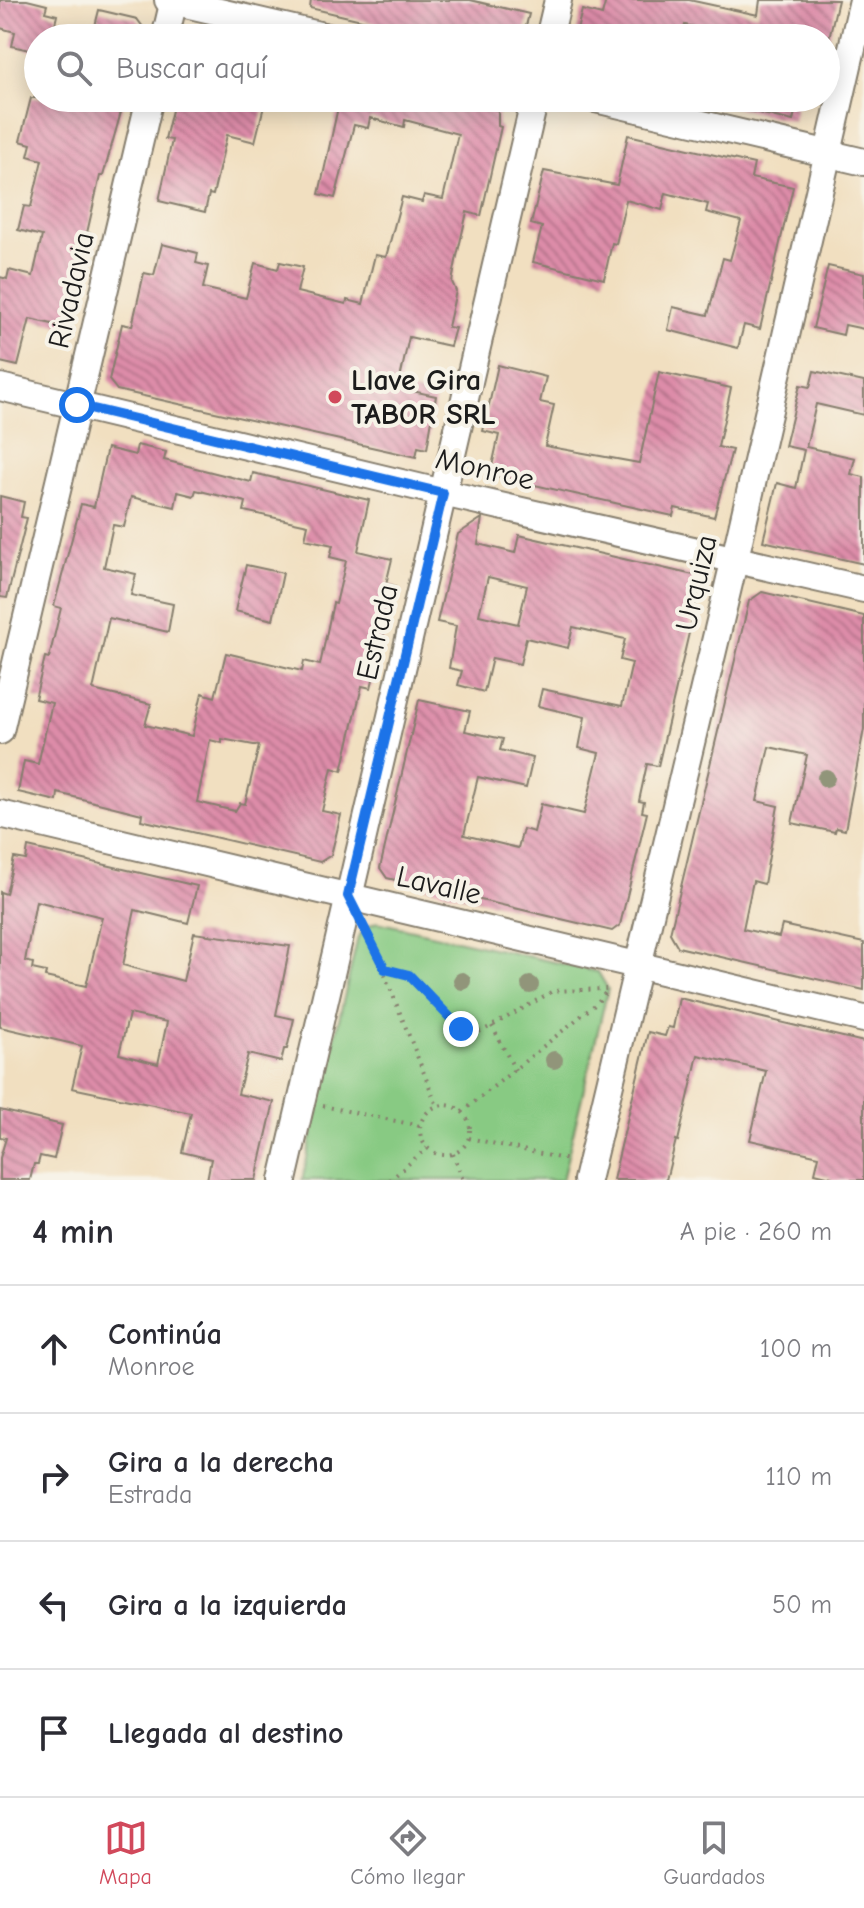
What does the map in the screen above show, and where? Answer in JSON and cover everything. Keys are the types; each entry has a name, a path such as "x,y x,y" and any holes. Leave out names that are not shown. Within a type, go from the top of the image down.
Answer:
{"street":[{"path":"168,24 172,0 273,24"},
{"path":"552,24 558,0"},
{"name":"Urquiza","path":"840,98 863,0"},
{"name":"Rivadavia","path":"0,731 147,112"},
{"name":"Estrada","path":"283,1180 532,112"},
{"path":"651,112 864,162"},
{"name":"Urquiza","path":"589,1173 837,112"},
{"name":"Monroe","path":"0,387 864,589"},
{"name":"Lavalle","path":"0,814 864,1019"}],"path":[{"path":"348,896 385,969 437,1106"},
{"path":"385,969 409,975 467,1034 472,1035 553,991 608,989 597,1003 462,1112"},
{"path":"492,1026 515,1070"},
{"path":"301,1100 420,1126"},
{"path":"437,1106 451,1106 462,1112 469,1124 469,1138 460,1151 453,1154 439,1155 422,1141 420,1126 426,1114 437,1106"},
{"path":"469,1138 589,1173"},
{"path":"390,1180 427,1148"},
{"path":"453,1154 463,1180"}],"green space":[{"path":"377,922 598,972 608,989 562,1180 302,1180 358,937 366,927"}],"building":[{"path":"0,0 27,0 47,5 45,12 57,15 55,24 24,24 24,49 12,46 15,32 0,28"},
{"path":"311,0 470,0 529,14 526,24 379,24 310,8"},
{"path":"606,0 689,0 758,15 760,0 838,0 832,24 578,24 582,10 602,15"},
{"path":"99,10 137,19 141,24 96,24"},
{"path":"27,112 121,112 103,176 100,176 87,233 93,234 70,328 30,319 18,366 0,362 0,277 7,279 9,270 33,276 42,236 18,230 24,206 31,207 42,160 28,156 31,144 20,141"},
{"path":"172,112 262,112 255,142 227,135 213,195 209,194 205,212 159,201 172,140 165,139"},
{"path":"337,112 498,112 498,126 501,127 481,216 467,212 457,256 452,282 456,291 448,327 455,328 450,346 409,337 398,388 436,396 427,449 418,447 416,457 117,390 109,380 122,324 132,326 144,273 154,275 162,244 198,253 196,263 208,266 203,288 246,298 255,263 278,269 280,262 303,267 297,292 346,304 347,300 363,304 375,255 386,257 402,197 422,202 424,195 443,199 458,134 405,120 404,127 370,118 368,128 354,125 335,198 319,194"},
{"path":"754,112 795,112 793,121"},
{"path":"628,135 754,164 751,178 793,187 760,329 744,325 738,348 668,330 673,307 708,315 723,258 730,260 741,221 706,212 708,204 666,193 662,210 626,200 604,279 533,262 542,227 531,224 544,171 617,185"},
{"path":"828,266 864,274 864,329 845,325 843,335 813,328"},
{"path":"498,365 546,377 540,402 554,405 545,446 639,463 659,372 731,388 718,447 732,450 714,517 675,508 673,516 490,475 499,435 483,431"},
{"path":"814,371 864,382 864,415 816,404 806,447 855,458 851,474 864,477 864,564 763,541 777,483 796,488 804,450 785,446 800,385 810,387"},
{"path":"137,445 166,452 164,460 251,482 253,473 369,500 358,551 392,559 386,584 395,586 371,688 362,686 342,771 332,768 322,811 341,815 331,855 320,862 141,820 142,814 58,793 57,801 18,792 24,761 38,764 52,703 35,699 61,608 54,606 81,504 94,507 107,448 135,455","holes":["196,490 246,502 244,511 308,525 305,539 333,545 330,557 346,561 336,604 333,603 320,665 304,661 302,671 226,653 215,697 202,693 192,736 145,725 151,704 93,690 109,618 168,632 173,604 131,595 136,574 104,567 113,525 124,527 131,497 175,507 178,492 194,496","222,739 259,746 245,804 240,803 235,811 197,802 210,740 222,743"]},
{"path":"0,496 24,502 21,517 27,518 7,598 0,597"},
{"path":"482,518 478,544 515,553 519,535 702,577 658,766 647,764 639,801 644,802 642,812 647,813 620,925 612,931 387,878 380,868 419,700 470,711 465,731 503,739 500,750 533,758 526,788 478,777 464,835 518,848 523,829 534,832 541,804 584,814 599,753 579,748 585,717 538,706 542,689 622,706 632,663 620,660 625,639 573,627 568,648 526,638 520,664 492,658 484,692 458,685 462,671 449,668 456,626 437,622 458,534","holes":["488,577 527,586 518,624 479,615"]},
{"path":"246,565 283,573 273,620 235,611"},
{"path":"762,592 864,616 864,729 845,830 836,828 835,832 792,823 807,755 769,747 757,801 778,806 764,884 753,881 743,929 779,937 782,925 864,943 864,990 678,947 670,933 749,601"},
{"path":"28,847 197,886 188,923 135,910 123,965 183,981 194,933 290,946 276,1015 294,1019 287,1049 284,1049 281,1062 248,1054 238,1094 274,1102 256,1180 207,1180 211,1159 182,1152 191,1113 72,1088 82,1046 0,1027 0,892 6,894 14,858 26,860","holes":["36,901 102,917 86,986 45,977 46,972 32,969 33,963 25,961","129,1014 167,1022 158,1064 119,1054"]},
{"path":"679,998 864,1042 864,1180 830,1180 831,1177 815,1173 819,1156 750,1140 766,1071 698,1055 666,1180 613,1180 648,1032 665,1036 668,1027 673,1028"},
{"path":"0,1110 62,1125 54,1159 40,1156 38,1164 34,1164 30,1180 0,1180 0,1158 6,1138 0,1137"}],"place":[{"name":"Llave Gira TABOR SRL","path":"335,397"}],"route":[{"path":"77,405 443,493 348,896 385,969 409,975 461,1029"}]}
